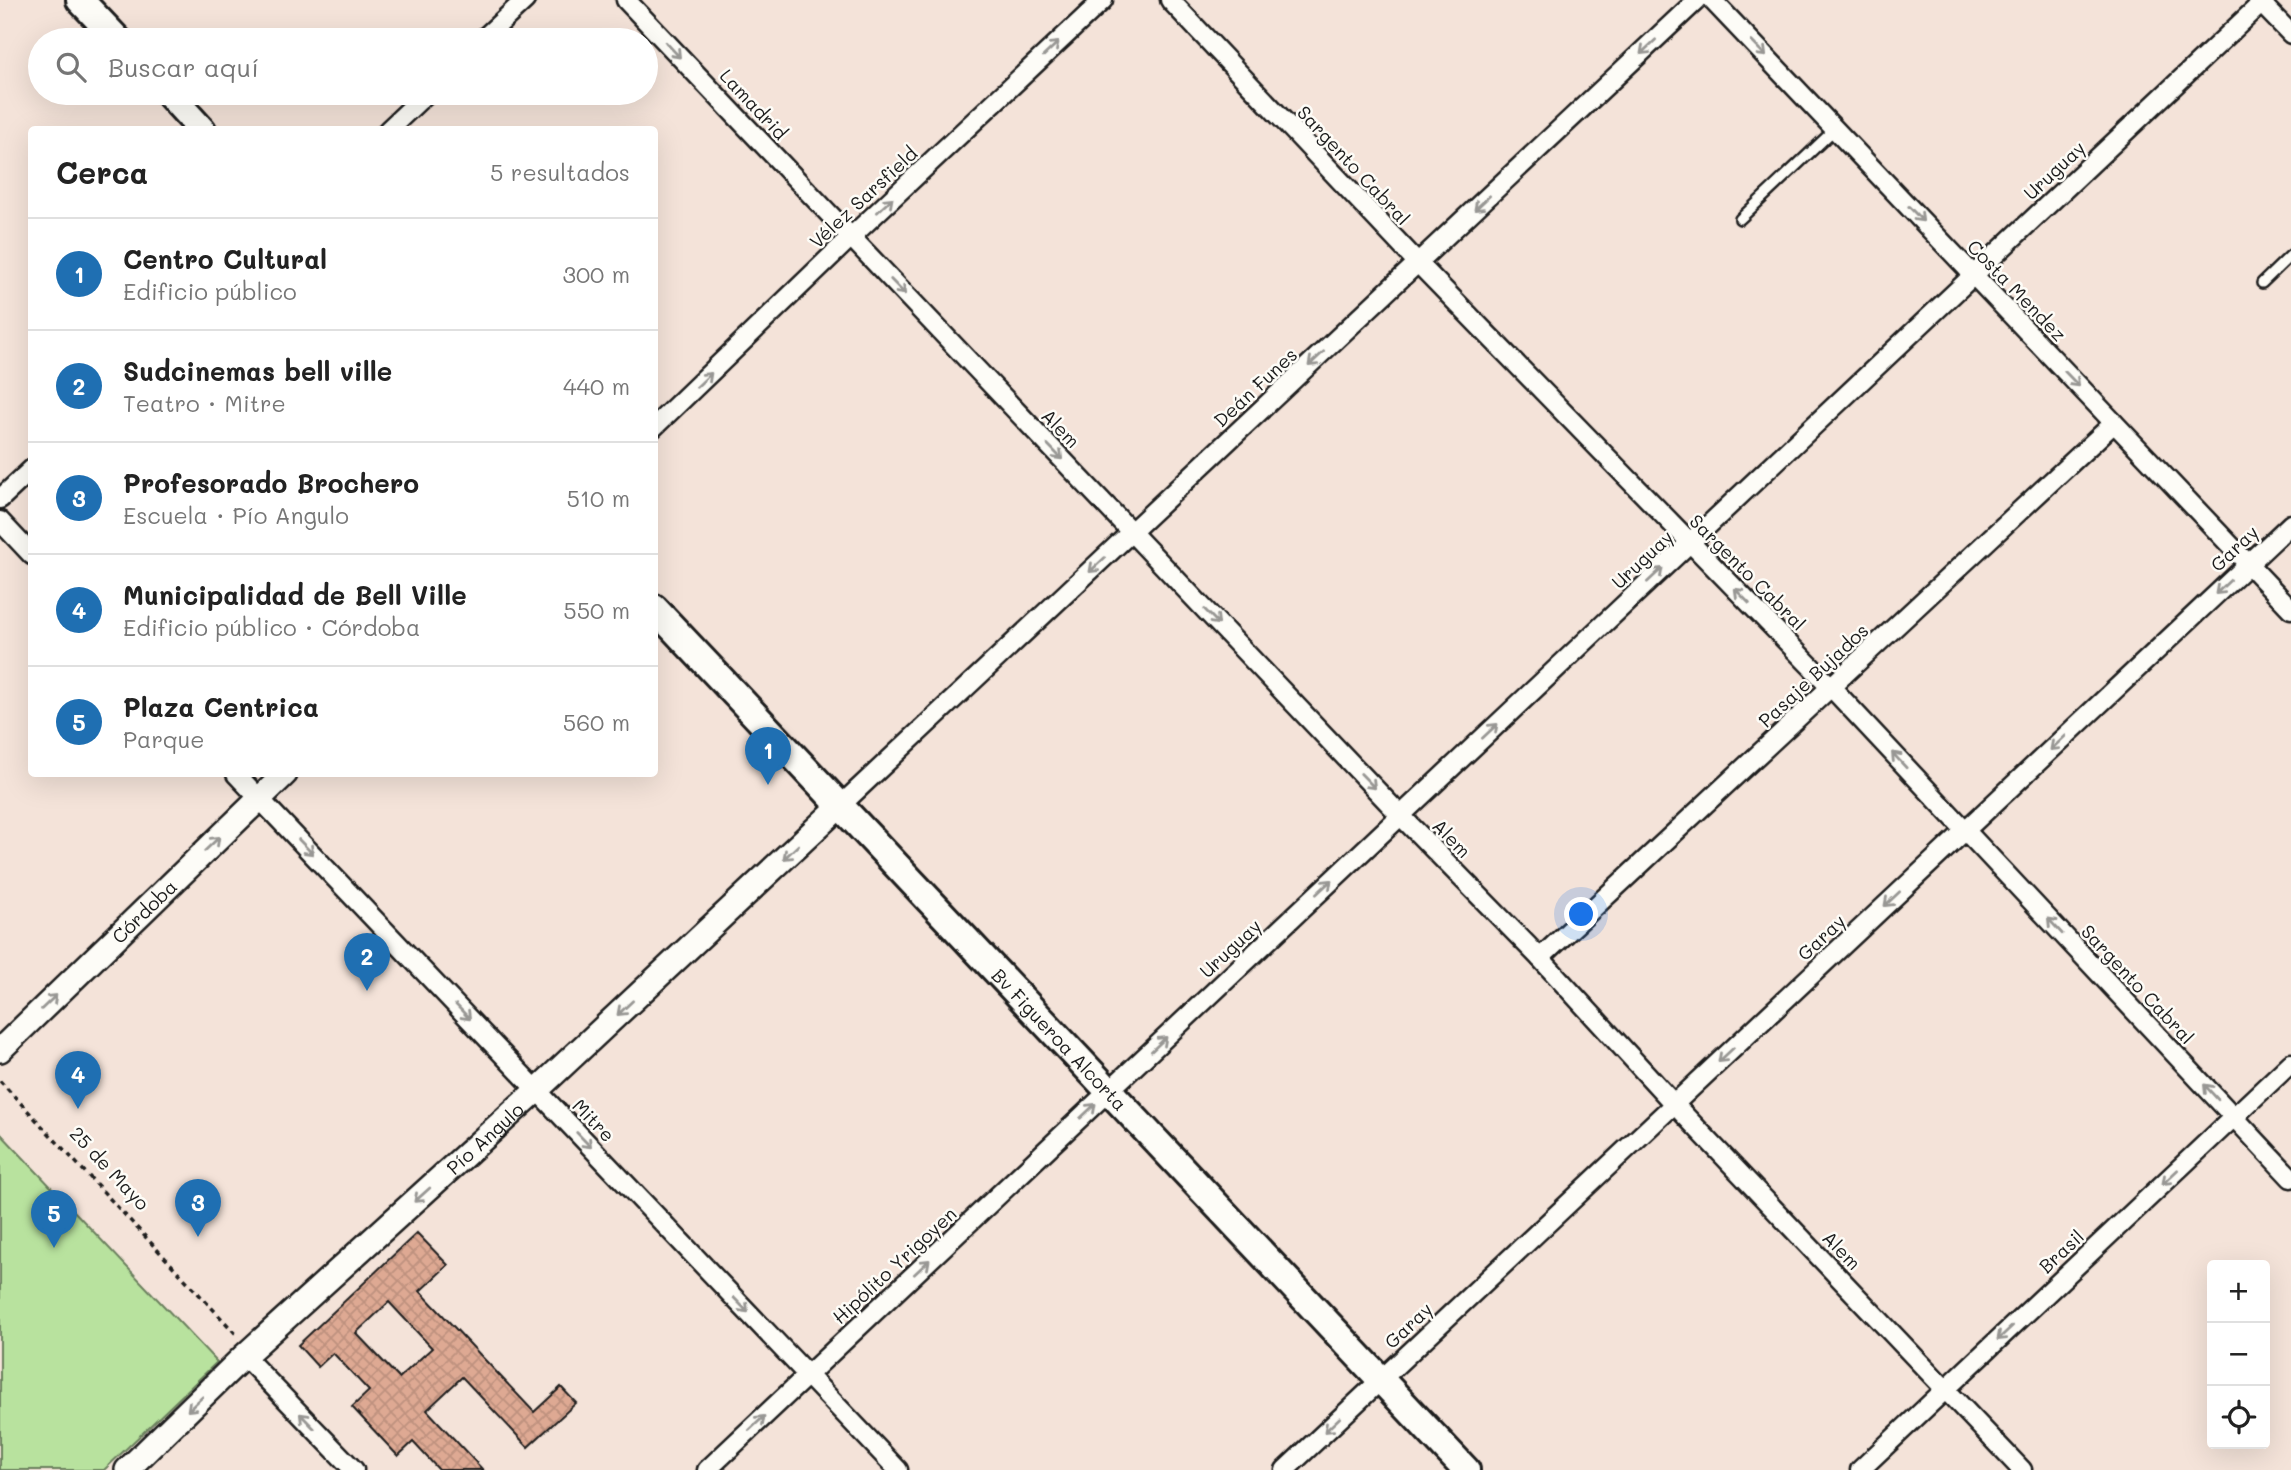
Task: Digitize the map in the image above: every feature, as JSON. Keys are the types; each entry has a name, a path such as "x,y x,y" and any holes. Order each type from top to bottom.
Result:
{"main road":[{"path":"80,0 107,28"},
{"path":"179,105 198,126"},
{"name":"Bv Figueroa Alcorta","path":"658,612 1466,1470"}],"street":[{"path":"495,28 525,0"},
{"name":"Lamadrid","path":"626,0 653,28"},
{"name":"Vélez Sarsfield","path":"658,424 851,237 1103,0"},
{"name":"Sargento Cabral","path":"1170,0 1418,263 1831,687 2291,1178"},
{"name":"Deán Funes","path":"841,805 1697,0"},
{"name":"Costa Mendez","path":"1712,0 2291,609"},
{"path":"2262,1 2291,34"},
{"name":"Uruguay","path":"1109,1090 2262,1"},
{"name":"Lamadrid","path":"658,34 851,237"},
{"path":"392,126 414,105"},
{"name":"Alem","path":"851,237 1401,816 1540,958 1674,1104 2022,1470"},
{"name":"Pasaje Bujados","path":"1540,958 2114,422"},
{"path":"0,499 28,473"},
{"path":"0,521 28,551"},
{"name":"Garay","path":"1285,1470 2291,524"},
{"name":"Mitre","path":"239,777 898,1470"},
{"name":"Córdoba","path":"0,1050 282,777"},
{"name":"Pío Angulo","path":"127,1470 244,1356 537,1090 841,805"},
{"name":"Brasil","path":"1860,1470 2291,1063"},
{"name":"Hipólito Yrigoyen","path":"707,1470 1109,1090"},
{"path":"244,1356 354,1470"}],"lane":[{"path":"1740,219 1835,129"},
{"path":"2262,283 2291,255"}],"path":[{"name":"25 de Mayo","path":"0,1081 243,1342 244,1356"}],"green space":[{"path":"0,1133 217,1362 104,1470 0,1470"}],"building":[{"path":"417,1233 448,1265 420,1291 534,1412 561,1387 576,1403 528,1447 462,1377 427,1410 483,1470 439,1470 413,1442 398,1456 352,1407 369,1391 333,1353 318,1367 298,1345","holes":["389,1302 432,1348 399,1378 356,1333"]}],"place":[{"name":"Centro Cultural","path":"768,785"},
{"name":"Sudcinemas bell ville","path":"367,991"},
{"name":"Municipalidad de Bell Ville","path":"78,1109"},
{"name":"Profesorado Brochero","path":"198,1237"},
{"name":"Plaza Centrica","path":"54,1248"}]}
